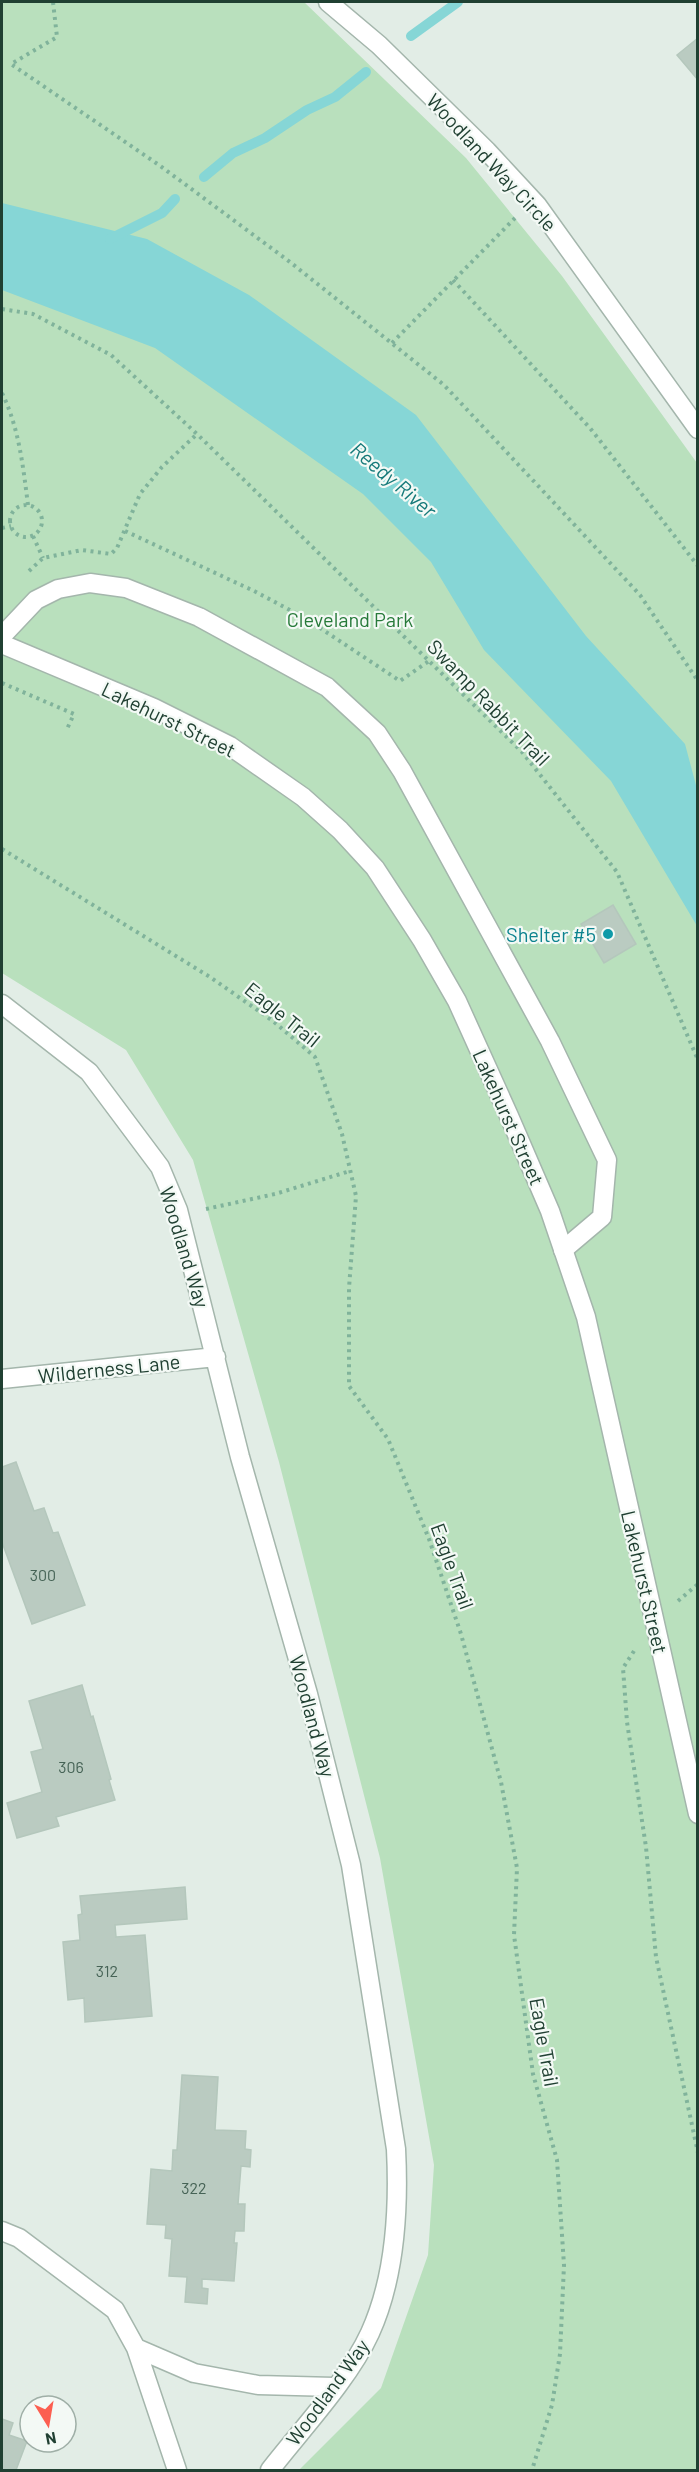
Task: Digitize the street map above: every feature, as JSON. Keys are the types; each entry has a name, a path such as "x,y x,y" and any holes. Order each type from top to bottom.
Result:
{"street":[{"name":"Woodland Way Circle","path":"328,2 387,53 487,151 532,200 698,429"},
{"path":"2,636 36,600 58,589 90,583 126,588 199,617 327,687 376,733 402,771 550,1041 607,1160 602,1217 563,1250"},
{"name":"Lakehurst Street","path":"2,644 144,704 230,746 303,797 340,830 375,868 422,940 457,1001 546,1201 586,1317 698,1814"},
{"name":"Woodland Way","path":"2,1004 89,1072 160,1167 180,1215 240,1457 308,1694 351,1865 396,2148 398,2185 396,2223 383,2297 370,2333 353,2362 270,2470"},
{"name":"Wilderness Lane","path":"2,1379 216,1357"},
{"path":"2,2231 19,2238 115,2310 136,2348 177,2470"},
{"path":"136,2348 194,2373 258,2385 334,2387"}],"path":[{"path":"53,2 57,37 11,64 159,165 290,262 444,385 640,596 698,681"},
{"path":"392,343 532,200"},
{"path":"453,280 590,428 698,566"},
{"name":"Swamp Rabbit Trail","path":"2,309 33,314 111,355 197,434 522,752 617,873 698,1060"},
{"path":"2,393 12,413 18,437 28,505"},
{"path":"25,576 43,558 82,550 111,554 117,548 140,494 162,467 197,434"},
{"path":"28,505 39,510 43,521 42,528 33,536 21,536 16,534 11,526 13,512 17,507 28,505"},
{"path":"2,528 11,526"},
{"path":"125,531 254,591 305,618 400,681 429,661"},
{"path":"33,536 43,558"},
{"path":"2,683 74,714 67,729"},
{"name":"Eagle Trail","path":"2,849 210,977 273,1021 315,1057 342,1134 356,1196 349,1288 349,1386 388,1439 436,1560 461,1634 501,1782 517,1868 514,1935 533,2074 557,2160 564,2265 560,2354 552,2405 532,2470"},
{"path":"180,1215 275,1194 350,1171"},
{"path":"654,1621 623,1668 627,1722 646,1847 656,1957 698,2153"}],"green space":[{"name":"Cleveland Park","path":"2,2 304,2 466,158 562,276 697,463 697,2470 299,2470 381,2388 428,2255 434,2165 380,1858 279,1462 193,1160 126,1050 2,973"}],"water":[{"name":"Reedy River","path":"2,203 147,239 249,295 416,415 586,636 685,744 697,789 697,926 611,781 484,650 431,562 363,494 155,348 2,290"}],"building":[{"path":"698,38 698,80 677,55"},
{"name":"Shelter #5","path":"613,905 636,944 604,963 581,924"},
{"path":"16,1462 34,1511 44,1508 53,1533 58,1532 85,1605 32,1624 2,1542 2,1467"},
{"path":"82,1685 91,1717 93,1716 115,1800 56,1817 59,1826 17,1838 7,1803 42,1792 31,1752 43,1749 29,1701"},
{"path":"185,1887 187,1919 115,1925 116,1937 145,1935 152,2016 85,2022 84,1998 68,2000 63,1942 80,1940 78,1915 82,1914 80,1896"},
{"path":"182,2075 218,2077 215,2130 246,2131 245,2149 251,2150 250,2167 241,2166 238,2204 245,2204 244,2231 235,2231 234,2243 237,2243 234,2281 202,2279 202,2288 208,2289 207,2304 185,2302 187,2277 169,2276 172,2239 165,2238 166,2225 147,2224 151,2169 172,2171 173,2150 177,2150"},
{"path":"2,2419 13,2423 9,2435 18,2438 18,2454 22,2454 16,2470 2,2470"}],"waterway":[{"path":"411,36 458,2"},
{"path":"204,177 233,153 265,138 307,110 335,97 366,72"},
{"path":"110,239 162,213 175,199"}],"place":[{"name":"Shelter #5","path":"608,934"}]}
